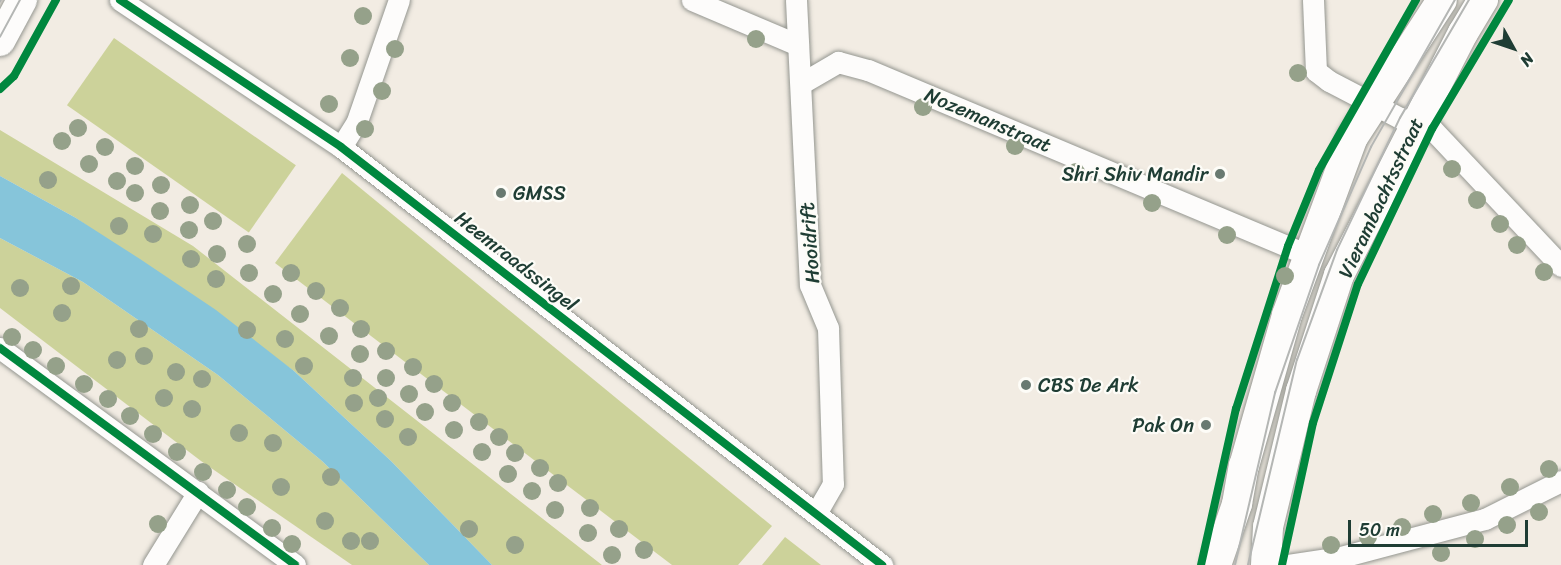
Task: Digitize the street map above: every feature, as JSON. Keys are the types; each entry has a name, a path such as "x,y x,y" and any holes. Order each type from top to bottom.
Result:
{"street":[{"path":"0,41 22,0"},
{"name":"Heemraadssingel","path":"120,0 341,147 882,565"},
{"path":"341,147 357,121 399,0"},
{"path":"692,0 798,45"},
{"name":"Hooidrift","path":"796,0 802,83 810,285 828,328 833,484 816,514"},
{"path":"1313,0 1316,70 1373,104 1431,129 1561,266"},
{"name":"Vierambachtsstraat","path":"1216,565 1237,504 1268,373 1308,255 1353,137 1442,0"},
{"name":"Vierambachtsstraat","path":"1266,565 1268,527 1301,391 1339,275 1418,125 1462,33 1483,0"},
{"name":"Nozemanstraat","path":"802,83 838,62 868,70 1308,255"},
{"path":"0,348 295,565"},
{"path":"1288,565 1341,556 1485,519 1561,481"},
{"path":"153,565 198,492"}],"green space":[{"path":"114,38 296,165 249,233 67,105"},
{"path":"0,130 193,246 602,565 492,565 391,461 294,371 76,218 0,176"},
{"path":"342,173 772,526 738,565 672,565 275,263"},
{"path":"0,238 83,282 218,375 322,461 429,565 352,565 201,461 0,308"},
{"path":"785,537 821,565 762,565"}],"water":[{"path":"0,176 76,218 140,259 216,310 294,371 391,461 492,565 429,565 322,461 218,375 83,282 0,238"}],"tram line":[{"path":"0,37 20,0"},
{"path":"1235,565 1275,393 1319,265 1371,147 1455,0"},
{"path":"1248,565 1297,360 1337,250 1400,118 1469,0"}],"cycle path":[{"path":"0,89 14,76 56,0"},
{"path":"120,0 341,147 882,565"},
{"path":"1201,565 1236,409 1288,246 1319,170 1416,0"},
{"path":"1282,565 1313,423 1358,284 1432,129 1509,0"},
{"path":"0,348 295,565"}],"place":[{"name":"Shri Shiv Mandir","path":"1220,174"},
{"name":"GMSS","path":"501,193"},
{"name":"CBS De Ark","path":"1026,385"},
{"name":"Pak On","path":"1206,425"}]}
